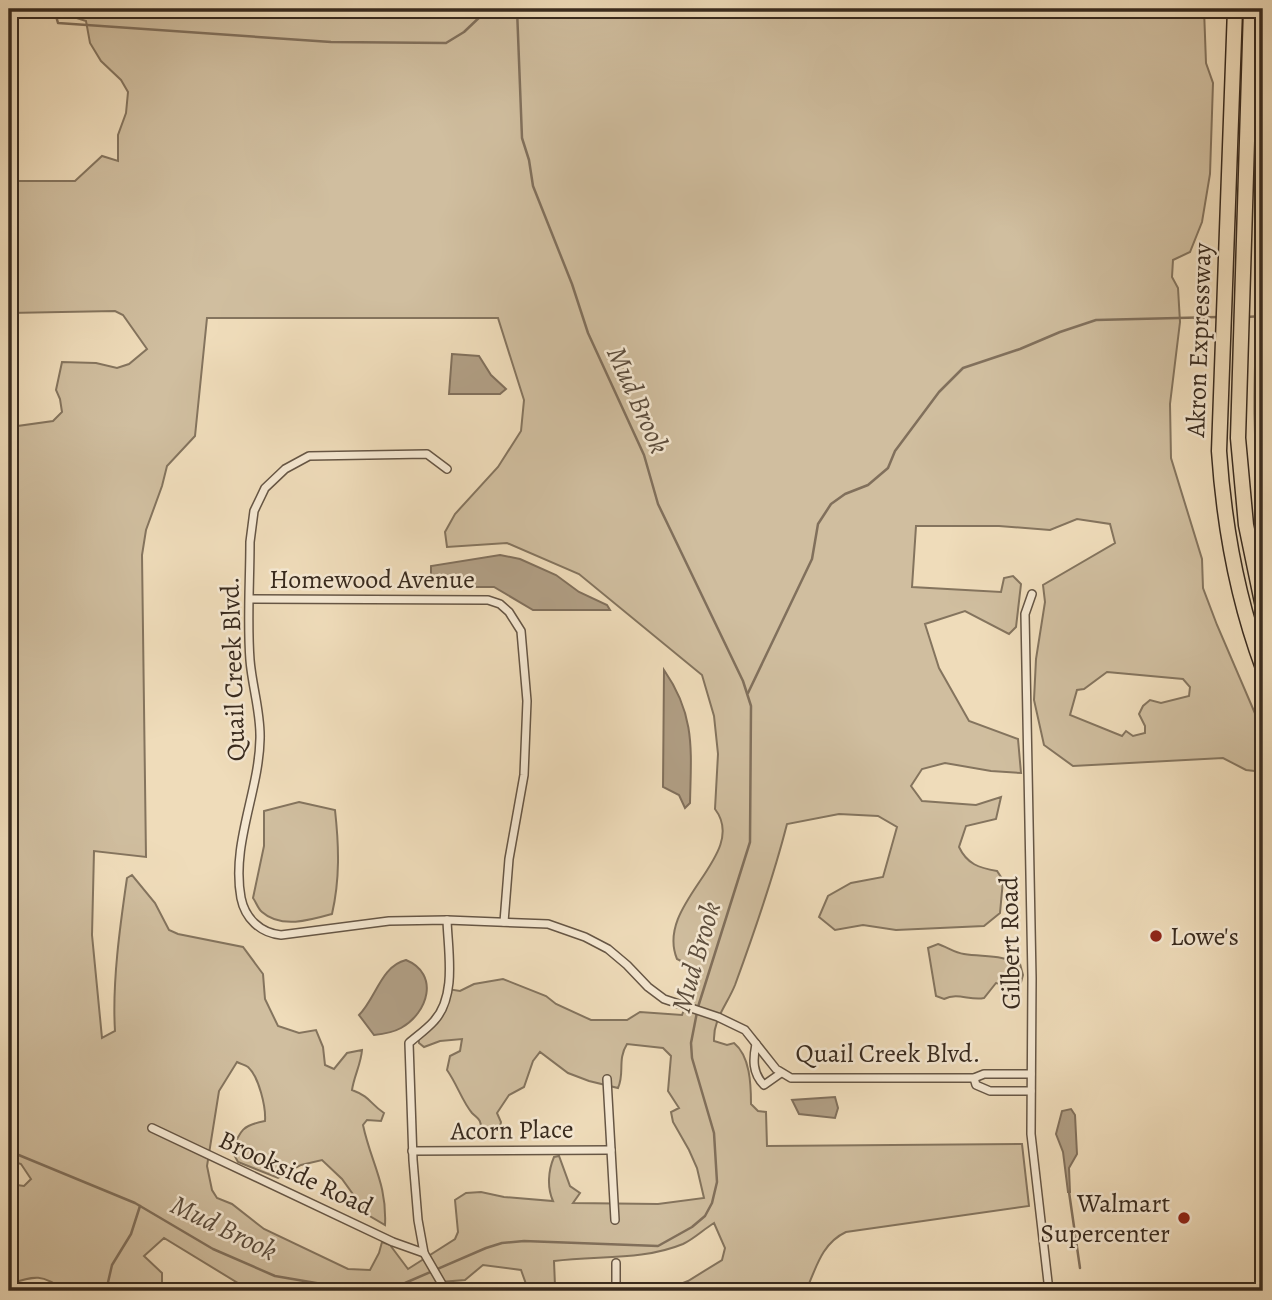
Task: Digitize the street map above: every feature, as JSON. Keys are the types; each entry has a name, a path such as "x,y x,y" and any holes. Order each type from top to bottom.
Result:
{"highway":[{"name":"Akron Expressway","path":"1235,9 1219,450 1222,503 1232,558 1246,617 1263,668"},
{"name":"Akron Expressway","path":"1251,9 1238,438 1241,485 1256,583 1263,607"}],"street":[{"name":"Quail Creek Blvd.","path":"447,470 426,454 309,456 285,469 265,488 254,511 250,542 250,659 260,736 258,771 242,838 240,886 242,900 250,918 263,930 281,935 389,921 447,920 548,925 585,937 608,949 664,999 725,1020 744,1030 781,1073 791,1078 974,1078 984,1074 1031,1073"},
{"name":"Gilbert Road","path":"1032,594 1025,614 1032,978 1031,1134 1049,1291"},
{"name":"Homewood Avenue","path":"250,599 488,600 500,604 517,621 523,647 527,701 526,733 524,775 509,859 504,922"},
{"path":"446,1291 425,1256 412,1151 409,1043 435,1020 444,1004 448,989 447,920"},
{"path":"756,1044 754,1067 760,1082 764,1085 781,1073"},
{"path":"974,1078 976,1086 985,1090 1031,1091"},
{"path":"607,1079 615,1220"},
{"name":"Brookside Road","path":"152,1128 425,1256"},
{"name":"Acorn Place","path":"412,1151 611,1150"},
{"path":"616,1263 616,1291"}],"shaded area":[{"path":"63,9 1204,9 1206,63 1213,83 1210,174 1202,222 1190,252 1173,260 1172,277 1178,288 1180,322 1170,404 1171,458 1202,559 1203,588 1263,732 1263,772 1246,770 1223,758 1073,766 1044,745 1034,700 1036,659 1045,602 1043,585 1115,543 1110,524 1077,519 1050,530 999,526 916,526 912,587 1001,592 1004,578 1013,576 1021,584 1016,627 1009,634 965,611 925,624 939,668 969,721 1018,739 1021,773 945,763 922,769 911,786 922,801 976,805 1001,797 996,819 966,826 959,847 970,861 979,867 997,871 1003,880 1000,913 984,926 896,930 863,925 835,930 819,917 828,896 851,883 883,877 897,827 878,816 839,814 787,824 756,926 714,1033 714,1041 727,1045 734,1043 743,1055 750,1079 751,1104 758,1111 766,1112 767,1146 1022,1144 1029,1206 846,1232 825,1249 806,1291 663,1291 688,1281 722,1260 725,1248 714,1223 687,1242 652,1253 554,1261 555,1286 561,1291 518,1291 526,1284 521,1270 483,1265 465,1280 441,1282 445,1291 251,1291 164,1238 144,1256 162,1273 162,1291 64,1291 50,1281 38,1278 9,1284 9,1184 24,1186 31,1179 21,1164 9,1160 9,408 10,427 53,421 62,412 56,390 62,362 96,363 117,368 129,364 147,349 123,315 115,311 9,313 9,181 75,181 102,156 118,161 118,135 126,113 128,92 121,80 101,61 90,43 86,21 67,15","holes":["207,318 498,318 524,400 521,431 498,467 455,514 445,532 447,547 507,543 579,574 702,675 714,716 718,754 715,809 722,826 721,844 678,918 673,938 677,959 685,963 694,983 682,1015 640,1012 627,1020 591,1020 556,1004 546,996 503,979 474,984 460,991 448,989 435,1020 418,1036 419,1043 424,1047 440,1041 462,1039 460,1051 450,1056 447,1070 468,1108 480,1121 481,1128 494,1131 500,1127 501,1122 497,1113 509,1095 524,1087 533,1061 540,1052 568,1073 618,1088 622,1056 627,1044 663,1048 671,1056 668,1091 679,1108 671,1112 673,1122 697,1168 704,1198 658,1204 573,1203 580,1193 570,1186 559,1156 554,1157 549,1174 553,1201 504,1197 481,1192 466,1193 455,1200 458,1232 455,1239 408,1269 390,1245 382,1242 370,1270 348,1269 264,1229 232,1204 217,1198 212,1190 207,1166 219,1091 237,1062 248,1067 261,1092 265,1121 252,1124 240,1133 232,1151 238,1162 278,1178 301,1165 322,1160 342,1179 368,1215 385,1225 384,1197 363,1125 367,1120 381,1121 384,1113 363,1095 352,1090 362,1050 347,1053 334,1069 325,1065 323,1047 316,1030 299,1033 278,1026 265,999 263,974 243,947 169,930 155,903 132,875 127,878 119,935 115,1031 102,1038 92,935 94,851 146,857 142,555 146,530 167,466 195,436","1107,672 1183,679 1190,687 1189,696 1161,703 1150,700 1139,714 1145,726 1145,733 1133,736 1126,731 1122,736 1070,715 1077,690 1084,689"]},
{"path":"1258,274 1263,275 1263,528 1255,434"},
{"path":"452,354 479,356 491,375 506,389 500,394 449,394"},
{"path":"500,555 520,559 556,575 579,592 607,605 610,610 533,610 494,587 431,587 431,566"},
{"path":"664,670 682,703 687,719 691,767 690,803 685,808 679,795 663,787"},
{"path":"299,802 335,810 338,875 332,914 287,922 262,912 253,898 264,846 264,811"},
{"path":"938,944 961,953 1000,958 1020,964 1023,975 1020,986 996,983 984,998 979,999 954,996 944,999 936,996 928,948"},
{"path":"406,960 417,966 423,974 426,994 423,1004 418,1013 401,1028 374,1035 359,1015 385,976 398,963"},
{"path":"835,1097 838,1108 835,1118 799,1114 792,1100"},
{"path":"1071,1109 1075,1115 1077,1154 1069,1168 1068,1192 1063,1152 1056,1134 1062,1111"}],"waterway":[{"path":"54,9 58,23 331,42 446,43 464,32 484,13 517,9"},
{"name":"Mud Brook","path":"9,1151 135,1203 213,1249 275,1276 357,1290 405,1283 502,1243 524,1241 658,1246 692,1227 705,1216 712,1203 717,1182 714,1133 692,1058 691,1043 698,1007 750,842 751,706 743,681 658,504 644,455 588,333 572,284 533,186 522,138 517,9"},
{"path":"1246,317 1263,316"},
{"path":"748,693 812,559 818,524 831,504 845,494 868,485 888,468 895,451 939,392 963,368 1096,320 1218,317"},
{"path":"1069,1192 1080,1268"},
{"path":"106,1291 112,1265 131,1234 140,1206"}],"place":[{"name":"Lowe's","path":"1156,936"},
{"name":"Walmart Supercenter","path":"1184,1218"}]}
